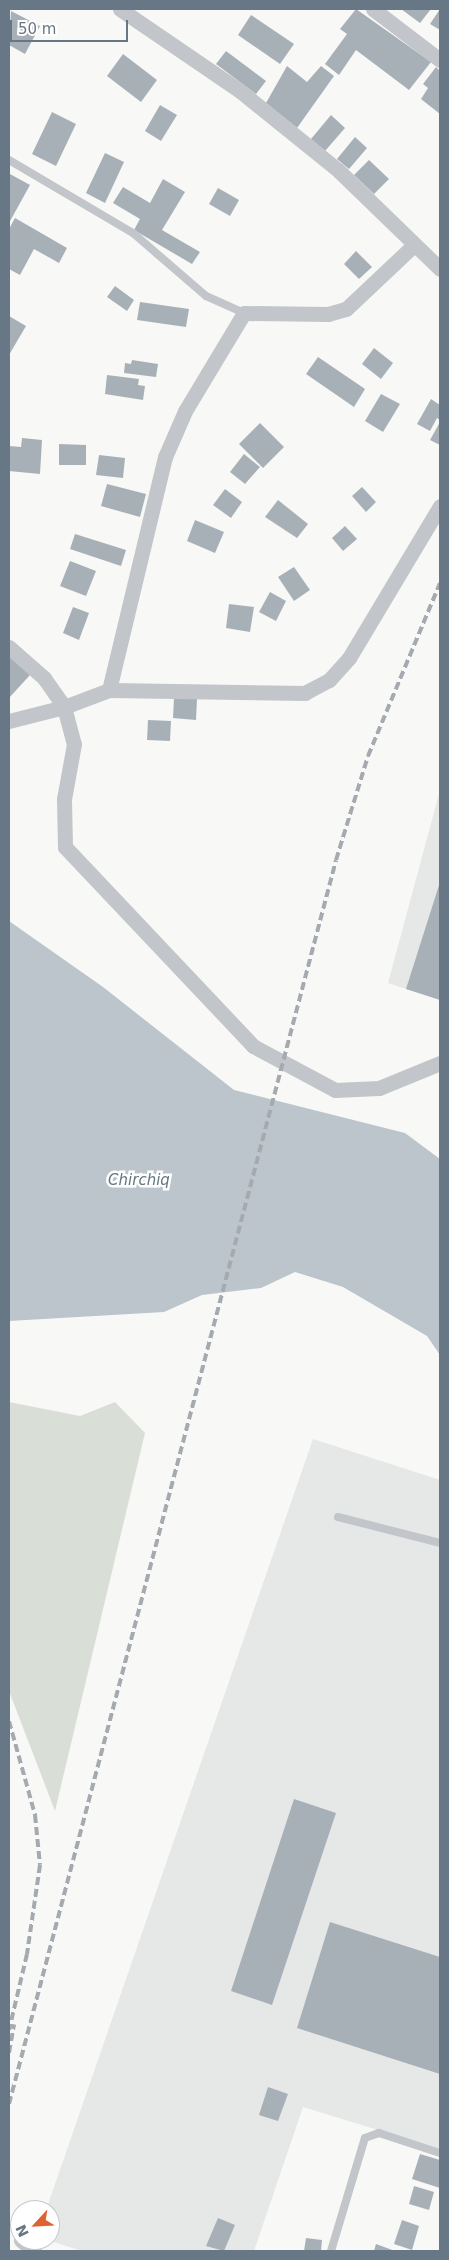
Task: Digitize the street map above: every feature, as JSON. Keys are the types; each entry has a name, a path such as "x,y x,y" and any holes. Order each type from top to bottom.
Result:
{"street":[{"path":"120,9 240,91 339,171 440,269"},
{"path":"373,9 440,60"},
{"path":"109,690 165,457 185,410 244,314 328,314 346,309 414,245"},
{"path":"9,721 64,707 109,690 271,696 313,689 329,680 349,658 440,506"},
{"path":"9,647 44,678 64,707 74,744 64,799 65,847 254,1046 335,1090 379,1088 440,1063"}],"lane":[{"path":"9,160 133,234 206,296 244,314"},
{"path":"338,1517 440,1543"},
{"path":"331,2251 365,2138 379,2133 440,2153"}],"shaded area":[{"path":"440,790 440,1000 388,983"},
{"path":"9,1402 80,1416 115,1402 145,1433 55,1811 9,1691"},
{"path":"313,1439 440,1480 440,2149 303,2107 254,2251 82,2251 60,2244 60,2200 49,2200"}],"water":[{"name":"Chirchiq","path":"9,921 103,987 234,1090 405,1133 440,1159 440,1355 427,1336 343,1287 295,1272 261,1288 202,1295 164,1312 9,1321"}],"building":[{"path":"356,9 431,62 409,90 356,50 339,75 325,64 347,34 340,29"},
{"path":"401,9 431,9 420,23"},
{"path":"440,9 440,30 430,24"},
{"path":"11,11 40,26 25,54 9,45"},
{"path":"251,15 294,44 280,64 238,35"},
{"path":"226,51 266,81 256,94 216,64"},
{"path":"123,54 157,80 141,102 107,76"},
{"path":"287,66 307,82 321,66 334,76 297,128 266,103"},
{"path":"436,67 440,71 440,114 421,99 428,88 423,84"},
{"path":"160,105 177,115 161,141 145,131"},
{"path":"52,112 76,124 56,166 32,154"},
{"path":"331,115 345,128 325,151 311,139"},
{"path":"355,137 367,148 349,169 337,159"},
{"path":"105,153 124,162 105,203 86,193"},
{"path":"369,160 389,179 374,194 354,175"},
{"path":"10,174 30,185 9,223 9,176"},
{"path":"163,179 185,192 162,230 200,252 192,264 134,230 140,219 113,203 123,187 150,203"},
{"path":"218,188 239,200 230,216 209,204"},
{"path":"15,218 67,248 59,263 34,249 20,275 9,269 9,229"},
{"path":"356,251 372,267 359,279 344,264"},
{"path":"115,286 134,300 127,311 107,297"},
{"path":"140,302 189,309 186,327 137,320"},
{"path":"9,316 26,326 9,355"},
{"path":"374,348 393,363 381,379 362,364"},
{"path":"318,357 365,389 354,407 306,374"},
{"path":"132,360 158,364 156,377 124,373 125,363 131,364"},
{"path":"107,375 139,379 138,385 145,386 143,400 105,394"},
{"path":"381,394 400,404 383,432 365,421"},
{"path":"431,399 440,405 440,420 437,418 430,431 417,424"},
{"path":"440,422 440,445 430,440"},
{"path":"260,423 284,447 263,468 239,444"},
{"path":"22,438 42,440 40,474 9,471 9,446 21,447"},
{"path":"59,444 86,445 86,465 59,465"},
{"path":"244,454 260,467 245,484 230,472"},
{"path":"99,455 125,458 123,478 96,475"},
{"path":"107,484 146,494 140,517 101,506"},
{"path":"362,487 376,502 366,512 352,496"},
{"path":"225,489 242,502 231,518 213,505"},
{"path":"278,500 308,524 297,538 265,517"},
{"path":"195,520 224,532 215,553 187,541"},
{"path":"345,526 357,539 343,551 332,538"},
{"path":"75,534 126,550 121,566 70,549"},
{"path":"70,561 96,571 86,596 60,586"},
{"path":"294,567 310,590 294,601 278,577"},
{"path":"270,592 286,601 276,621 259,612"},
{"path":"229,604 254,607 250,632 226,628"},
{"path":"73,607 89,613 79,640 63,633"},
{"path":"9,655 30,675 9,698"},
{"path":"174,698 197,699 196,720 173,718"},
{"path":"148,720 171,721 170,741 147,740"},
{"path":"440,882 440,1000 406,989"},
{"path":"294,1799 336,1813 272,2005 231,1991"},
{"path":"330,1922 440,1957 440,2074 297,2028"},
{"path":"268,2087 288,2094 278,2121 259,2115"},
{"path":"420,2154 440,2160 440,2188 412,2179"},
{"path":"414,2186 434,2192 429,2210 409,2204"},
{"path":"218,2218 235,2225 224,2251 206,2246"},
{"path":"402,2220 419,2226 412,2250 394,2244"},
{"path":"306,2238 322,2240 321,2251 304,2251"},
{"path":"376,2244 395,2251 374,2251"}],"railway":[{"path":"9,2104 336,860 368,756 440,583"},
{"path":"9,1721 35,1815 40,1865 27,1954 9,2030"},
{"path":"9,2053 14,2024"}]}
